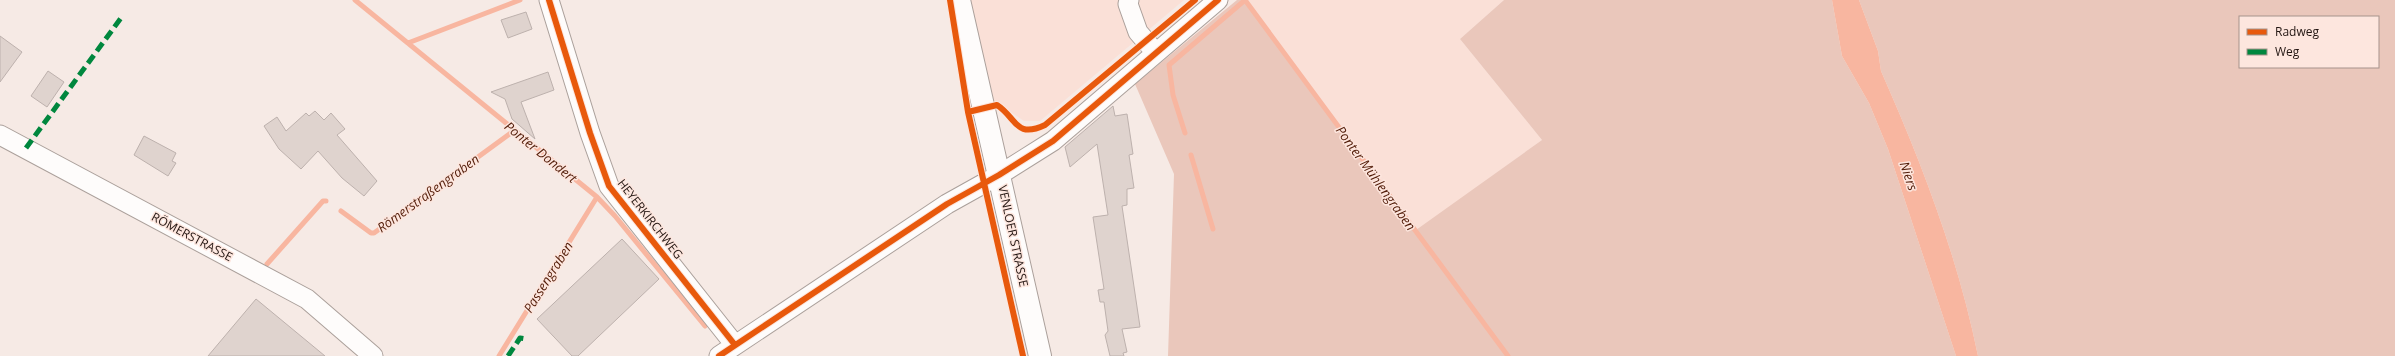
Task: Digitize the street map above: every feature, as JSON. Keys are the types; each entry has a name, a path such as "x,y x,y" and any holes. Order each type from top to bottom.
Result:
{"main road":[{"name":"VENLOER STRASSE","path":"960,0 1040,356"}],"street":[{"name":"HEYERKIRCHWEG","path":"549,0 590,133 609,186 735,345"},
{"path":"1129,0 1128,4 1138,32 1156,53"},
{"path":"719,356 947,204 999,175 1053,141 1218,0"},
{"name":"RÖMERSTRASSE","path":"0,135 307,299 373,356"}],"shaded area":[{"path":"970,0 1184,0 1040,121 1024,121 993,100"},
{"path":"1237,0 1245,0 1416,230 1542,140 1460,39 1504,0 1832,0 1842,56 1869,103 1888,149 1956,356 1168,356 1174,174 1135,84"},
{"path":"1245,0 1504,0 1460,39 1542,140 1416,231"},
{"path":"1859,0 2395,0 2395,356 1978,356 1960,283 1937,211 1911,141 1881,71 1878,51"}],"water":[{"name":"Niers","path":"1832,0 1859,0 1878,51 1881,71 1911,141 1937,211 1960,283 1978,356 1956,356 1888,149 1869,103 1842,56"}],"building":[{"path":"526,12 532,29 508,38 501,20"},
{"path":"0,36 22,52 0,82"},
{"path":"48,71 64,82 47,107 31,96"},
{"path":"548,72 554,90 521,102 535,139 512,119 505,99 491,92"},
{"path":"1113,106 1115,116 1127,114 1133,154 1129,155 1134,188 1127,189 1127,205 1122,206 1140,327 1122,329 1127,352 1123,353 1124,356 1110,356 1105,335 1108,331 1104,302 1100,302 1098,290 1104,289 1093,217 1108,215 1097,144 1070,167 1065,147"},
{"path":"315,111 324,120 331,113 345,129 337,135 377,181 364,196 342,178 318,151 301,169 279,149 264,126 277,117 286,131 306,113 309,116"},
{"path":"144,136 176,153 172,161 176,163 168,176 134,155"},
{"path":"622,239 659,279 578,356 572,356 537,319"},
{"path":"256,299 325,356 208,356"}],"waterway":[{"name":"Ponter Dondert","path":"355,0 597,197 615,216 705,326"},
{"path":"408,43 520,0"},
{"name":"Ponter Mühlengraben","path":"1185,133 1173,95 1169,65 1245,0 1508,356"},
{"name":"Römerstraßengraben","path":"341,211 371,233 374,233 515,130"},
{"path":"1191,155 1213,229"},
{"name":"Passengraben","path":"499,356 597,197"},
{"name":"Römerstraßengraben","path":"267,264 323,201 326,201"}],"marked path":[{"path":"26,148 121,18"},
{"path":"508,356 520,338 526,339"}],"cycle path":[{"path":"549,0 590,133 609,186 735,345"},
{"path":"950,0 968,112 1023,356"},
{"path":"968,112 997,105 1022,128 1028,130 1045,125 1195,0"},
{"path":"719,356 947,204 999,175 1053,141 1218,0"}]}
